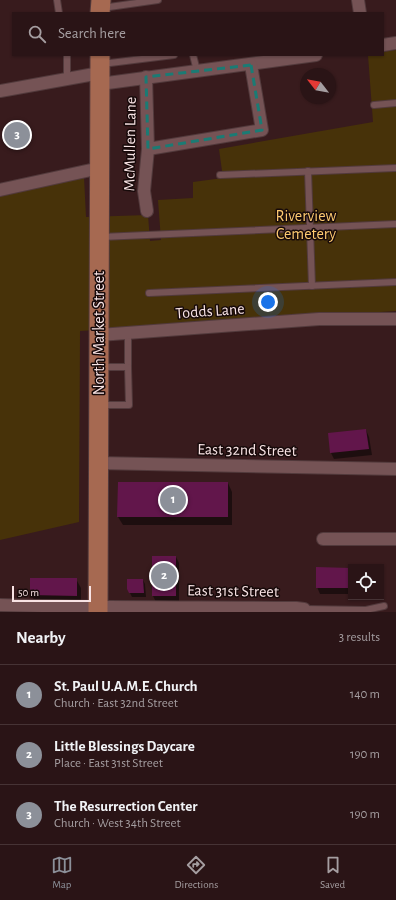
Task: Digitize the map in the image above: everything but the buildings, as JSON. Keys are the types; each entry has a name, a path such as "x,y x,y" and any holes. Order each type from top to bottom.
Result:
{"main road":[{"name":"North Market Street","path":"98,610 100,69"}],"street":[{"path":"358,0 360,12"},
{"path":"384,45 396,43"},
{"path":"0,91 66,80 100,69 146,77 251,65 310,56"},
{"path":"148,149 262,130 251,65"},
{"name":"McMullen Lane","path":"146,77 148,149 144,191 147,211"},
{"path":"0,190 100,168"},
{"name":"Todds Lane","path":"99,335 319,319 396,318"},
{"name":"East 32nd Street","path":"98,463 396,469"},
{"path":"323,539 396,539"},
{"name":"East 31st Street","path":"0,605 98,610 302,610"}],"lane":[{"path":"57,0 59,12"},
{"path":"100,7 158,0"},
{"path":"66,80 67,56"},
{"path":"100,69 122,61 165,56"},
{"path":"193,56 197,71"},
{"path":"374,105 396,103"},
{"path":"220,175 396,168"},
{"path":"308,171 312,286"},
{"path":"99,237 396,224"},
{"path":"148,293 396,282"},
{"path":"98,405 128,405 128,333"},
{"path":"99,366 128,367"},
{"path":"302,610 366,610 384,606"}],"highlighted area":[{"path":"251,65 262,130 148,149 146,77"}],"green space":[{"name":"Riverview Cemetery","path":"396,50 396,311 80,331 79,522 0,540 0,195 84,177 86,217 148,215 150,241 161,240 158,200 193,198 193,182 223,178 219,149 373,122 368,56 384,56 384,52"}],"place":[{"name":"The Resurrection Center","path":"17,135"},
{"name":"St. Paul U.A.M.E. Church","path":"173,500"},
{"name":"Little Blessings Daycare","path":"164,576"}]}
